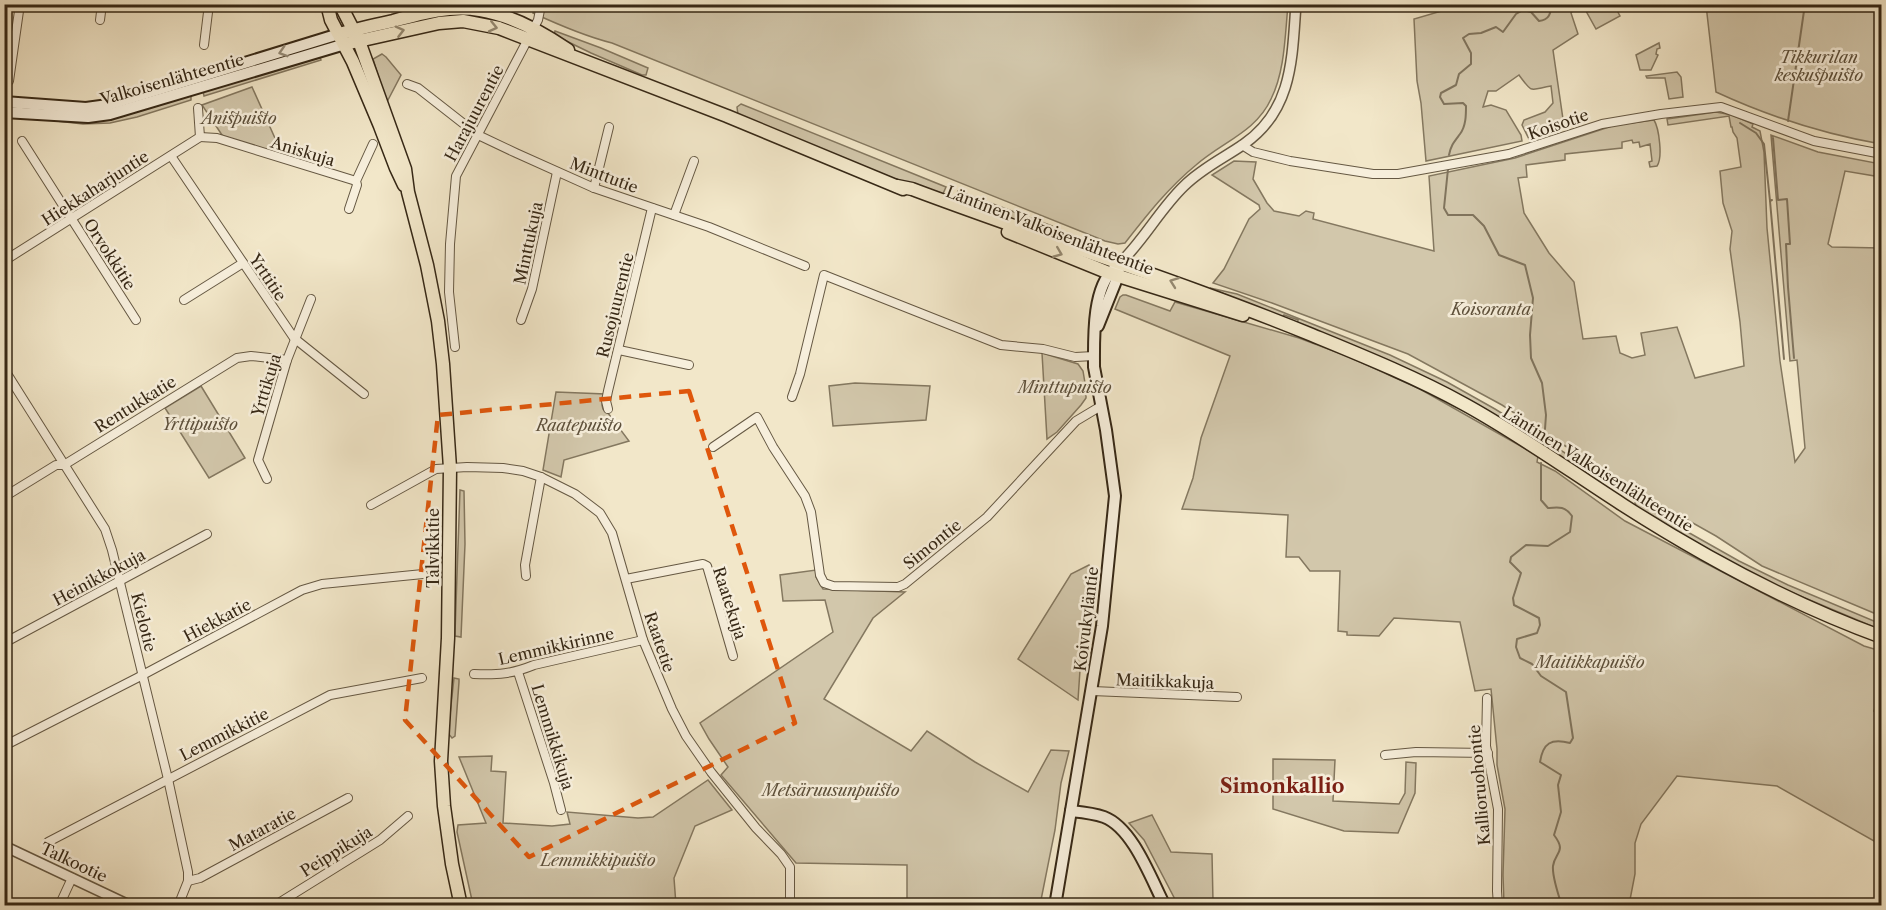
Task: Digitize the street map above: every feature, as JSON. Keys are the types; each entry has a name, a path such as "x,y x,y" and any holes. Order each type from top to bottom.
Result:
{"main road":[{"name":"Talvikkitie","path":"327,4 331,20 342,39 381,126 396,168 408,192"},
{"name":"Talvikkitie","path":"340,4 356,35 405,169 408,192 427,265 438,321 450,468 448,638 441,761 444,806 452,864 461,906"},
{"name":"Läntinen Valkoisenlähteentie","path":"342,39 456,21 549,36 582,59 727,116 1113,275 1297,329"},
{"name":"Valkoisenlähteentie","path":"4,102 86,108 108,105 342,39"},
{"name":"Valkoisenlähteentie","path":"4,112 88,117 110,114 342,39"},
{"name":"Läntinen Valkoisenlähteentie","path":"897,186 912,189 1229,302 1366,357 1419,381 1465,405 1536,448 1625,507 1722,565 1811,608 1881,637"},
{"path":"1113,275 1120,263"},
{"name":"Koivukyläntie","path":"1055,906 1102,626 1115,496 1094,356 1096,310 1102,289 1113,275"},
{"path":"1071,811 1104,817 1122,830 1134,846 1166,906"}],"street":[{"path":"9,81 20,4"},
{"path":"100,20 102,4"},
{"path":"204,45 209,4"},
{"path":"1120,263 1133,250 1184,185 1264,127 1282,100 1291,67 1296,4"},
{"name":"Harajuurentie","path":"454,347 449,292 450,244 456,176 540,16 540,5"},
{"name":"Minttutie","path":"407,84 418,88 478,135 557,172 594,188 674,214 805,266"},
{"name":"Koisotie","path":"1242,145 1253,152 1290,161 1373,174 1398,174 1515,153 1602,124 1721,107 1814,141 1881,154"},
{"path":"198,108 200,137"},
{"path":"594,188 609,127"},
{"name":"Hiekkaharjuntie","path":"4,261 200,137"},
{"name":"Aniskuja","path":"200,137 218,138 356,181"},
{"name":"Orvokkitie","path":"21,141 136,320"},
{"path":"349,209 357,185 356,181 373,144"},
{"name":"Yrttitie","path":"171,156 294,338 364,394"},
{"path":"674,214 694,161"},
{"name":"Minttukuja","path":"521,320 532,289 557,172"},
{"name":"Rusojuurentie","path":"608,409 606,401 608,391 652,208"},
{"path":"184,300 243,263"},
{"path":"792,397 800,374 824,275 1001,345 1043,349 1075,357 1094,356"},
{"name":"Yrttikuja","path":"267,479 258,460 294,338 311,299"},
{"path":"619,350 689,364"},
{"name":"Rentukkatie","path":"4,497 56,465 64,465 237,358 251,356 287,360"},
{"name":"Kielotie","path":"4,369 105,529 120,580 168,778 188,881"},
{"name":"Simontie","path":"713,447 757,417 773,447 805,496 811,512 820,575 824,584 898,587 905,584 987,517 1076,421 1101,406"},
{"name":"Raatetie","path":"371,505 436,469 503,468 541,477 575,494 600,513 612,533 643,639 672,709 686,736 724,789 790,867 790,906"},
{"path":"526,576 525,565 541,477"},
{"name":"Heinikkokuja","path":"4,643 207,534"},
{"name":"Raatekuja","path":"626,579 703,564 707,566 733,656"},
{"name":"Hiekkatie","path":"4,746 312,586 423,574"},
{"name":"Lemmikkirinne","path":"474,674 500,675 518,672 534,665 643,639"},
{"name":"Lemmikkikuja","path":"518,672 561,810"},
{"name":"Lemmikkitie","path":"48,842 330,695 422,678"},
{"name":"Maitikkakuja","path":"1092,691 1236,697"},
{"name":"Kallioruohontie","path":"1487,698 1486,746 1498,809 1498,906"},
{"path":"1385,755 1416,752 1488,753"},
{"name":"Mataratie","path":"188,881 200,878 348,798"},
{"name":"Peippikuja","path":"274,906 380,840 408,816"},
{"name":"Talkootie","path":"4,846 131,906"},
{"path":"59,906 72,878"},
{"path":"178,906 188,881"}],"highlighted area":[{"path":"689,391 795,723 529,857 405,720 438,415"}],"green space":[{"path":"535,4 1288,5 1284,53 1279,77 1265,110 1248,128 1206,157 1176,183 1125,243 1118,244 1105,241 612,43 562,26 533,13"},
{"path":"1462,5 1577,5 1571,13 1578,34 1553,50 1564,126 1529,139 1522,125 1524,120 1545,112 1553,103 1551,86 1529,88 1519,75 1496,91 1488,91 1483,107 1491,105 1506,110 1521,135 1522,141 1426,161 1417,81 1414,19"},
{"path":"1598,5 1614,5 1620,16 1596,29 1586,11"},
{"name":"Tikkurilan keskuspuisto","path":"1706,5 1881,5 1881,144 1797,124 1716,92"},
{"path":"555,31 648,68 646,75 591,53 554,35"},
{"path":"1659,43 1660,48 1657,49 1656,54 1658,55 1651,70 1640,70 1636,55"},
{"path":"382,54 401,75 388,100 385,98 373,59"},
{"path":"320,57 321,60 204,96 203,91"},
{"path":"1677,72 1681,77 1683,97 1669,99 1665,78 1647,78 1646,76"},
{"name":"Anispuisto","path":"252,87 283,156 224,138 202,105"},
{"path":"191,95 191,100 110,123 83,124 57,121 57,119 114,118"},
{"path":"741,104 946,187 942,196 900,181 738,115 737,107"},
{"name":"Koisoranta","path":"1716,112 1732,115 1753,124 1752,127 1760,131 1764,152 1767,228 1780,361 1795,462 1805,448 1797,360 1790,361 1771,135 1818,152 1881,164 1881,177 1845,171 1828,244 1832,247 1881,248 1881,616 1762,566 1716,536 1627,486 1502,405 1408,354 1213,283 1224,269 1249,219 1260,209 1259,205 1212,175 1234,161 1256,162 1253,179 1274,211 1299,216 1306,211 1314,213 1313,219 1434,251 1429,176 1515,158 1615,125 1654,120 1660,143 1660,157 1657,166 1650,167 1649,162 1652,161 1650,144 1640,147 1639,142 1633,143 1632,140 1622,142 1622,148 1565,154 1565,160 1526,165 1527,177 1518,178 1524,213 1549,253 1574,282 1583,339 1616,336 1620,353 1632,358 1645,355 1641,333 1677,327 1695,378 1744,366 1730,249 1732,231 1723,203 1720,171 1741,167 1737,138 1731,127 1729,116 1668,125 1667,119"},
{"path":"958,191 1052,226 1048,234 954,200"},
{"path":"1210,288 1237,294 1390,355 1447,382 1495,409 1573,458 1569,464 1297,324 1298,320 1284,315 1282,318"},
{"name":"Maitikkapuisto","path":"1123,295 1170,311 1175,302 1299,338 1347,356 1420,389 1538,456 1537,462 1555,471 1625,521 1864,646 1881,651 1881,686 1874,711 1877,711 1881,692 1881,845 1777,786 1677,776 1641,824 1635,843 1635,874 1629,905 1504,905 1505,809 1497,765 1491,689 1475,691 1460,622 1394,618 1379,636 1347,635 1347,632 1338,631 1340,571 1310,571 1299,557 1286,557 1288,515 1182,509 1193,478 1201,438 1230,356 1115,309"},
{"name":"Minttupuisto","path":"1042,353 1078,364 1083,371 1086,389 1086,398 1081,405 1057,432 1047,439"},
{"path":"855,383 930,386 926,420 833,426 829,386"},
{"name":"Yrttipuisto","path":"201,386 245,458 209,478 165,408"},
{"name":"Raatepuisto","path":"556,392 605,394 603,409 629,441 564,460 561,477 543,470"},
{"path":"460,490 464,491 465,544 461,637 455,636"},
{"path":"1637,501 1739,561 1788,585 1881,624 1881,630 1765,581 1701,547 1637,508 1635,503"},
{"path":"1089,565 1097,574 1093,617 1080,670 1078,700 1018,659 1071,574"},
{"name":"Metsäruusunpuisto","path":"816,570 816,577 823,589 905,592 873,618 824,699 911,751 927,731 1028,792 1051,750 1069,751 1061,783 1055,830 1040,905 907,905 907,865 796,863 721,775 728,767 700,723 833,632 825,600 783,601 780,575"},
{"path":"454,678 459,679 459,682 455,736 452,738 448,733"},
{"name":"Lemmikkipuisto","path":"492,756 491,771 506,772 503,823 552,826 570,824 567,812 638,818 653,817 708,780 732,810 695,826 674,878 676,905 473,905 457,832 458,825 486,823 459,757"},
{"path":"1273,759 1335,760 1333,801 1399,804 1405,793 1406,762 1416,763 1415,793 1398,833 1344,831 1273,809"},
{"path":"1152,815 1171,852 1212,854 1213,901 1219,905 1178,905 1144,840 1129,823"}],"waterway":[{"path":"1449,155 1462,131 1466,106 1463,103 1444,104 1440,97 1441,93 1456,85 1459,74 1471,64 1471,53 1463,38 1469,34 1481,33 1496,27 1503,32 1516,14 1523,10 1531,12 1539,21 1545,19 1549,16 1550,4"},
{"path":"1788,121 1805,4"},
{"path":"1740,123 1756,133 1764,144 1770,201 1772,200"},
{"path":"1773,138 1778,200 1787,199 1790,244 1786,244 1794,358"},
{"path":"1448,169 1444,208 1448,215 1473,215 1484,226 1499,255 1525,265 1533,298 1531,358 1542,383 1546,415 1545,429"},
{"path":"1770,201 1784,359"},
{"path":"1541,463 1541,500 1548,508 1567,510 1572,516 1570,532 1548,546 1526,545 1511,557 1510,562 1521,573 1513,598 1514,605 1539,618 1540,625 1537,633 1517,639 1516,647 1520,658 1532,664 1541,676 1566,692 1573,738 1570,743 1558,741 1546,746 1540,762 1561,775 1558,785 1561,812 1554,835 1560,849 1554,861 1553,870 1562,906"}],"district":[{"name":"Simonkallio","path":"1282,786"}]}
